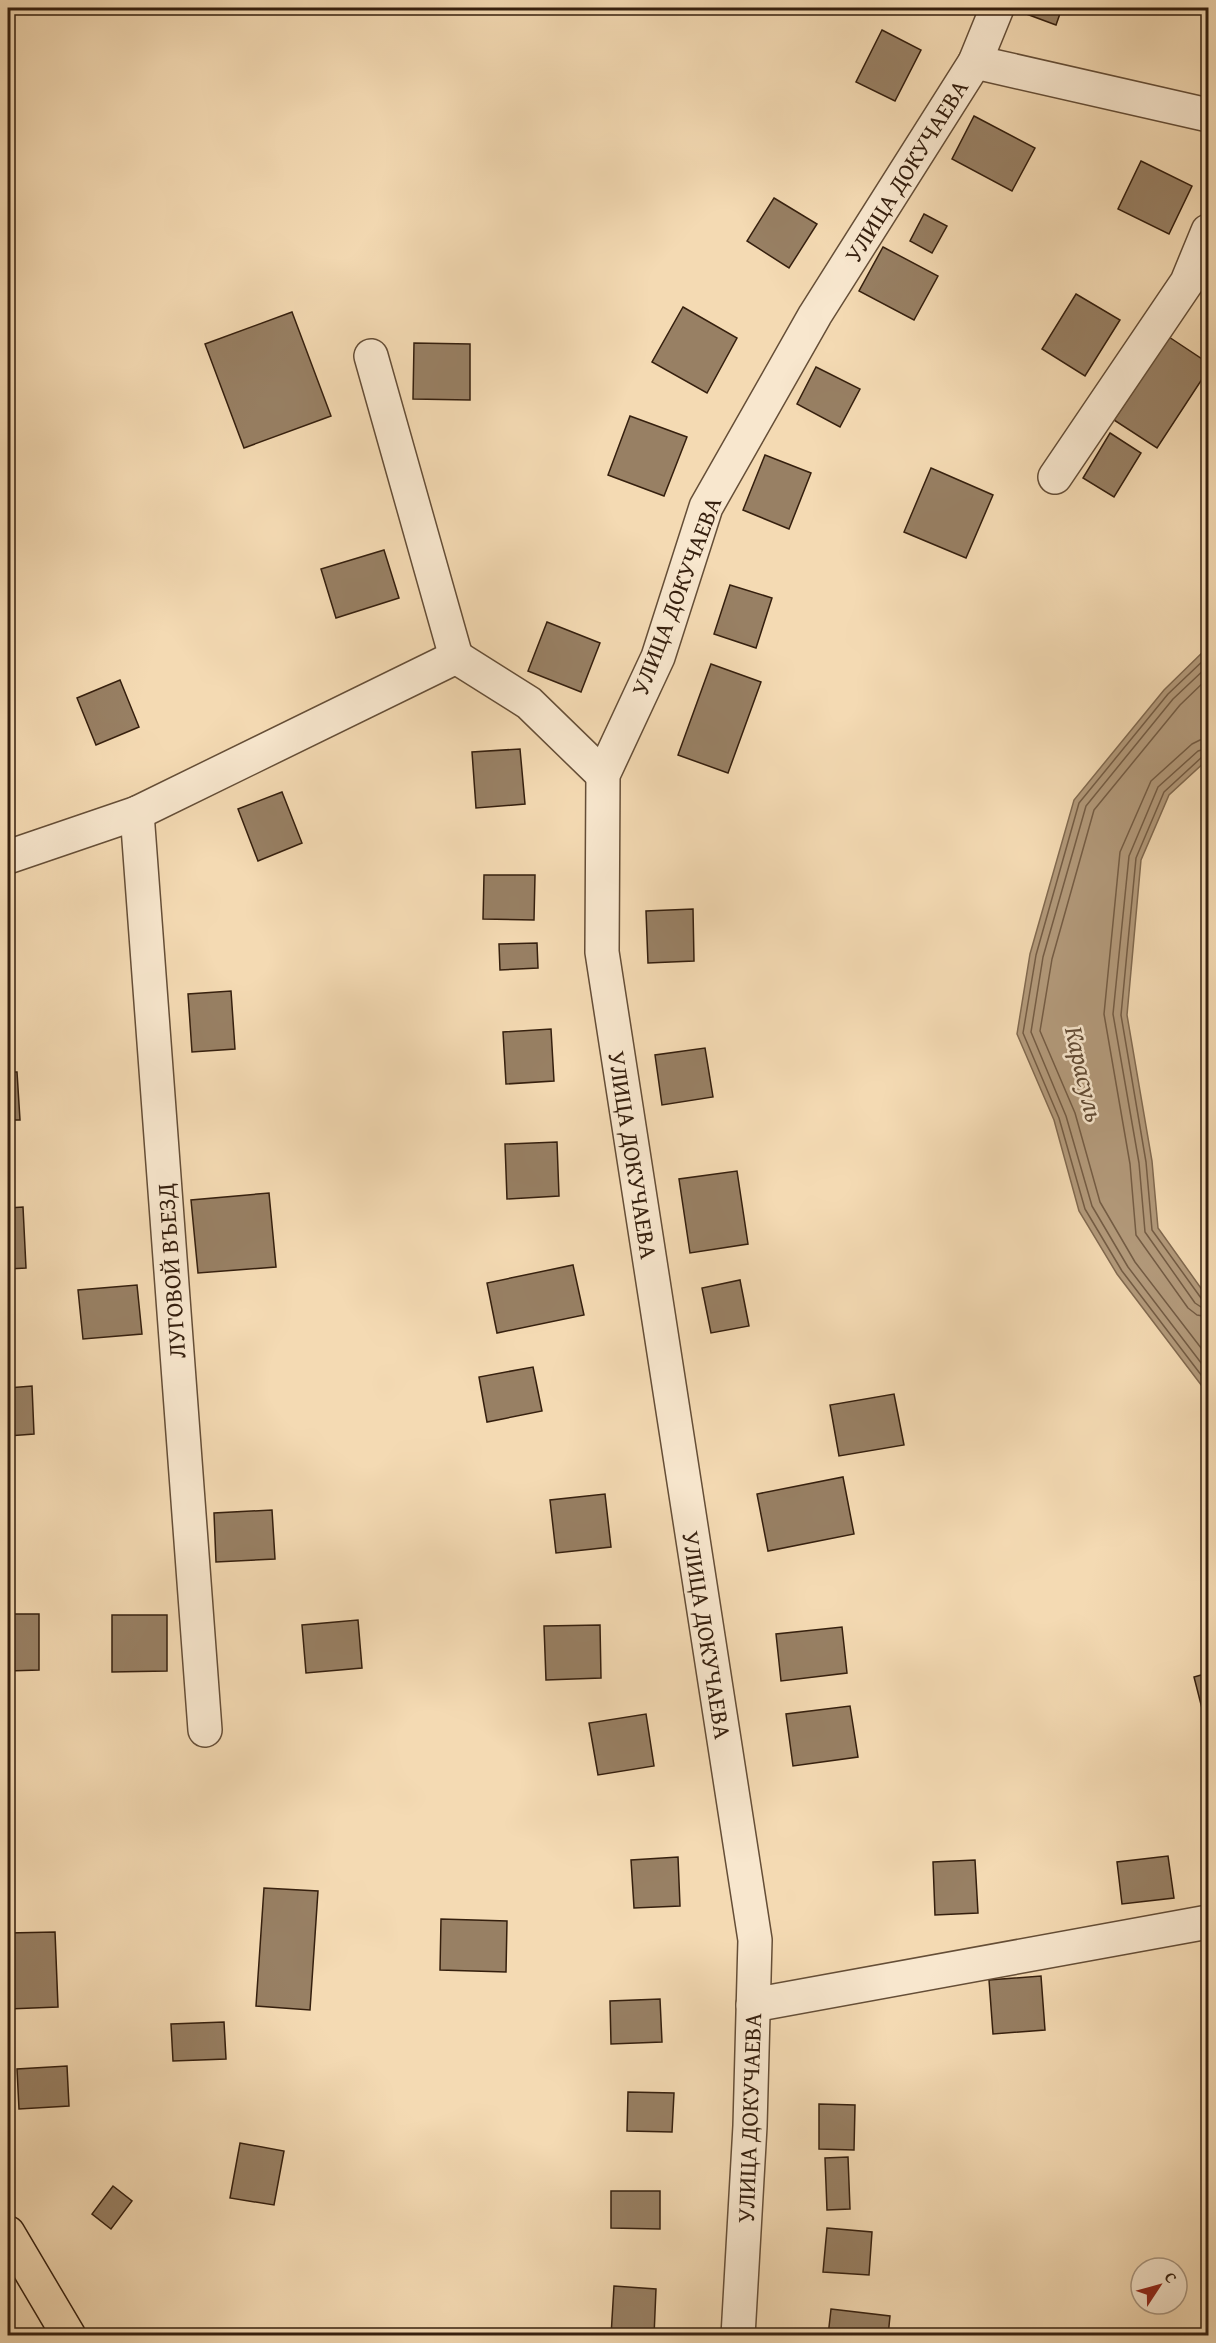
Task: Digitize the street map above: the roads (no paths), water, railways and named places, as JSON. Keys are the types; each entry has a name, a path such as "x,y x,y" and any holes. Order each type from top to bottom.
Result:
{"main road":[{"path":"8,2233 69,2336"}],"street":[{"name":"УЛИЦА ДОКУЧАЕВА","path":"738,2336 750,2126 755,1940 602,952 603,775 657,657 706,507 815,315 975,62 997,8"},
{"name":"УЛИЦА ДОКУЧАЕВА","path":"975,62 1209,115"},
{"path":"1055,477 1187,282 1209,231"},
{"path":"371,356 456,657 529,703 603,775"},
{"path":"8,857 137,813 456,657"},
{"name":"ЛУГОВОЙ ВЪЕЗД","path":"137,813 205,1730"},
{"path":"753,2005 1209,1922"}],"water":[{"name":"Карасуль","path":"1208,647 1208,759 1169,795 1141,860 1127,1015 1152,1161 1158,1228 1208,1298 1208,1394 1117,1274 1079,1211 1054,1120 1017,1034 1030,954 1074,800 1164,690"}]}
